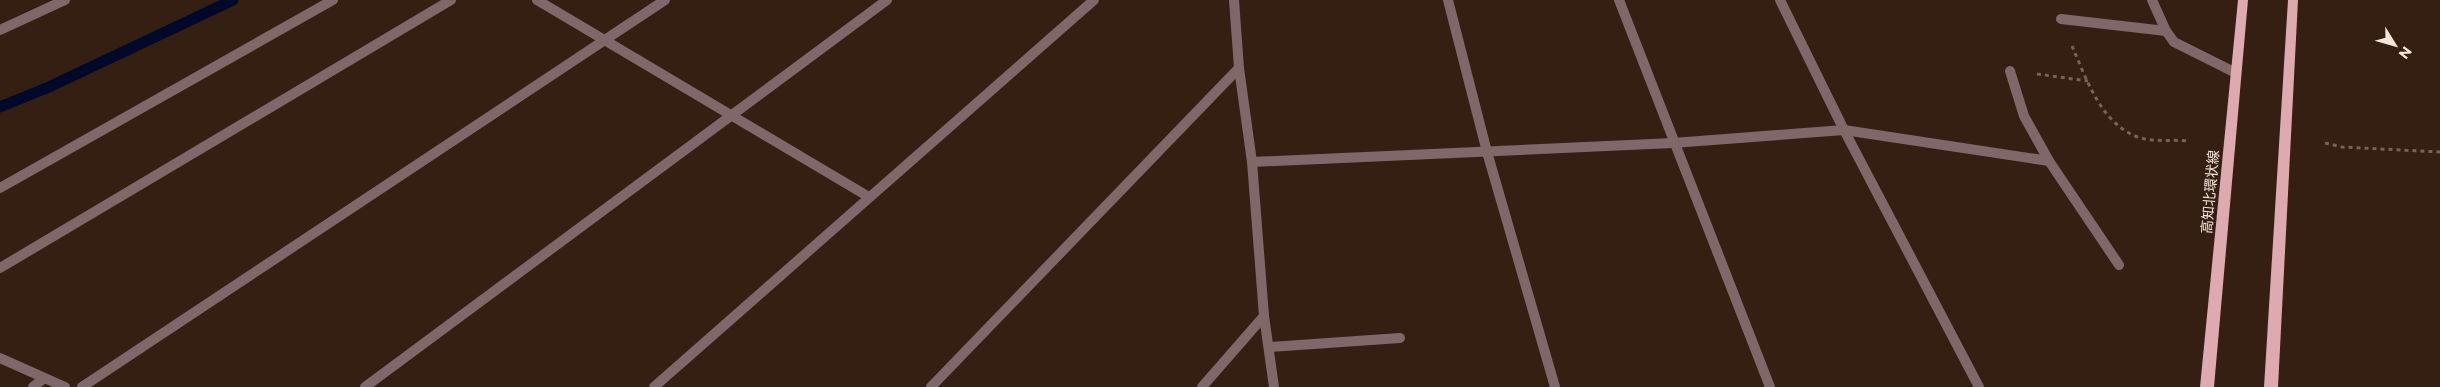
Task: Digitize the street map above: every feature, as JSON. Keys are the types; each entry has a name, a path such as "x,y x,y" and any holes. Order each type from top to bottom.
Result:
{"main road":[{"name":"高知北環状線","path":"2207,387 2243,0"},
{"path":"2271,387 2293,0"}],"street":[{"path":"0,30 65,0"},
{"path":"0,188 333,0"},
{"path":"0,268 451,0"},
{"path":"537,0 869,197"},
{"path":"82,387 665,0"},
{"path":"365,387 887,0"},
{"path":"654,387 1094,0"},
{"path":"1234,0 1239,68 1252,162 1264,316 1270,347 1274,387"},
{"path":"1448,0 1487,152 1555,387"},
{"path":"1619,0 1673,143 1770,387"},
{"path":"1780,0 1844,130 1978,387"},
{"path":"2152,0 2166,31 2174,42 2236,73"},
{"path":"2061,19 2166,31"},
{"path":"931,387 1239,68"},
{"path":"2010,71 2024,116 2049,161 2119,265"},
{"path":"1252,162 1673,143 1844,130 2049,161"},
{"path":"1202,387 1264,316"},
{"path":"1270,347 1400,338"},
{"path":"0,358 65,387"},
{"path":"32,387 43,378"}],"path":[{"path":"2061,19 2088,81 2102,107 2122,128 2137,137 2189,141"},
{"path":"2010,71 2088,81"},
{"path":"2324,143 2342,147 2440,152"}],"waterway":[{"path":"0,107 49,87 233,0"}]}
